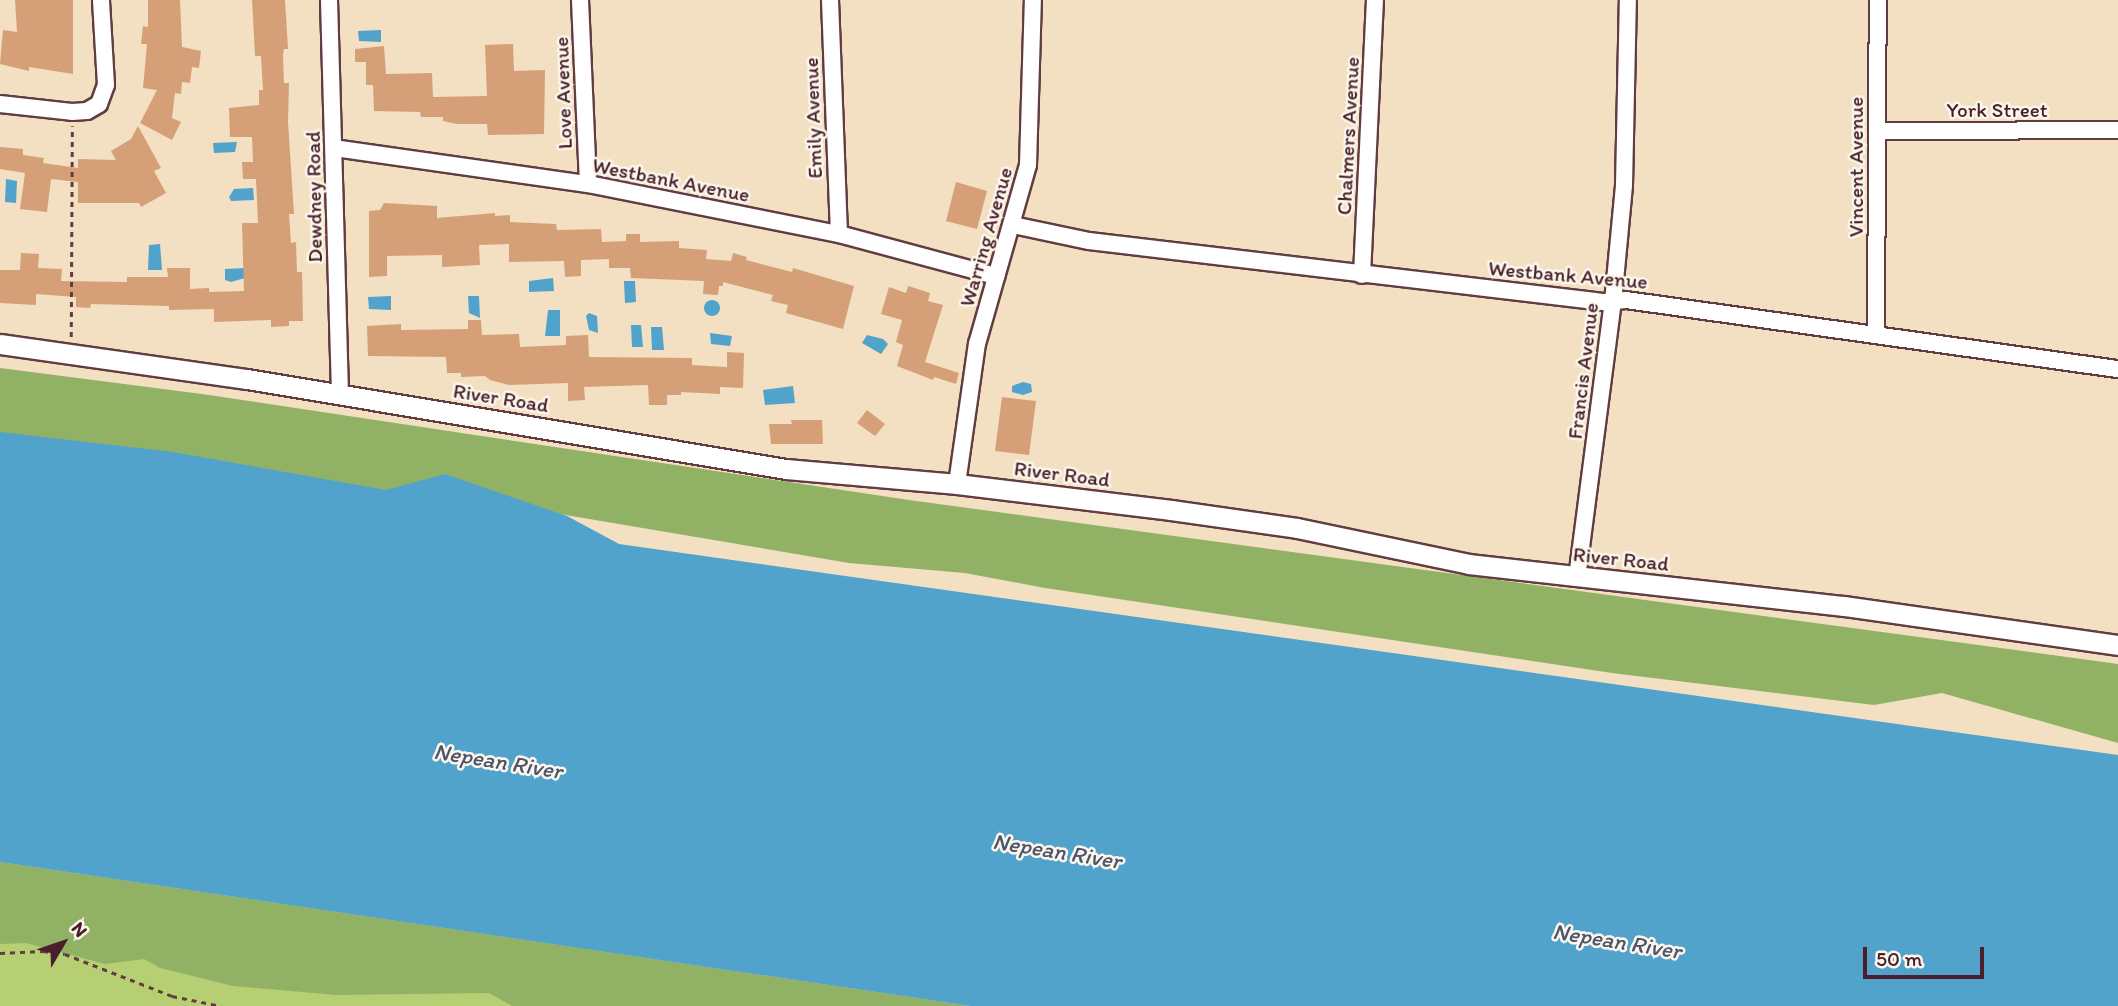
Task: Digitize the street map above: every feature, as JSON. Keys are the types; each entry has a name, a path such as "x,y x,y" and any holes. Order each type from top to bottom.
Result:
{"street":[{"path":"0,104 72,113 91,110 105,92 101,0"},
{"name":"Dewdney Road","path":"329,0 340,394"},
{"name":"Love Avenue","path":"580,0 588,184"},
{"name":"Emily Avenue","path":"830,0 839,234"},
{"name":"Warring Avenue","path":"957,484 975,354 1013,225 1029,158 1033,0"},
{"name":"Chalmers Avenue","path":"1363,275 1375,0"},
{"name":"Francis Avenue","path":"1577,578 1613,302 1624,186 1628,0"},
{"name":"Vincent Avenue","path":"1876,335 1878,0"},
{"name":"York Street","path":"1877,131 2118,130"},
{"name":"Westbank Avenue","path":"334,148 588,184 839,234 996,276"},
{"name":"Westbank Avenue","path":"1013,225 1089,241 1363,275 1613,302 1632,301 2118,369"},
{"name":"River Road","path":"0,344 340,394 786,469 957,484 1297,528 1469,564 1844,606 2118,645"}],"path":[{"path":"71,354 72,113"},
{"path":"0,953 43,951 65,954 172,996 221,1006"}],"green space":[{"path":"0,368 202,394 909,500 2118,664 2118,743 1942,693 1874,705 1612,673 1045,588 965,573 849,563 524,508 374,493 0,438"},
{"path":"0,862 494,935 970,1006 0,1006"},
{"path":"0,862 970,1006 512,1006 489,993 336,995 233,986 160,968 144,959 105,964 26,943 0,944"}],"water":[{"path":"381,30 381,42 359,41 358,31"},
{"path":"237,142 235,152 214,153 213,143"},
{"path":"6,179 17,181 16,203 5,202"},
{"path":"253,188 254,200 231,201 229,197 234,189"},
{"path":"160,244 162,270 148,270 149,245"},
{"path":"245,268 245,278 231,282 225,280 225,269"},
{"path":"553,278 554,291 529,292 529,281"},
{"path":"624,281 635,281 636,302 625,303"},
{"path":"391,296 391,310 369,309 368,297"},
{"path":"468,296 479,296 480,318 469,313"},
{"path":"709,300 715,300 720,308 718,314 709,316 704,311 704,305"},
{"path":"548,310 560,310 560,336 545,336"},
{"path":"589,313 597,316 598,333 589,330 586,316"},
{"path":"631,325 641,325 643,347 632,347"},
{"path":"651,327 662,327 664,350 652,350"},
{"path":"710,333 732,336 730,346 711,344"},
{"path":"867,335 883,339 888,344 881,354 862,343"},
{"path":"1023,382 1031,384 1032,392 1023,395 1012,392 1012,386"},
{"path":"793,386 795,403 765,405 763,390"},
{"name":"Nepean River","path":"0,432 173,452 386,490 445,474 567,516 619,544 2118,755 2118,1006 970,1006 0,862"}],"building":[{"path":"15,0 73,0 73,74 29,67 29,71 0,64 3,30 17,32"},
{"path":"148,0 180,0 182,47 201,51 199,68 192,67 190,83 182,82 181,94 175,93 172,118 181,122 172,140 140,123 157,90 143,88 147,44 141,44 143,26 148,27"},
{"path":"252,0 285,0 288,49 284,49 283,55 284,83 289,83 288,122 294,214 289,214 291,243 296,242 297,272 302,272 303,321 289,321 289,326 271,327 271,320 214,322 214,309 169,310 169,306 91,304 90,308 76,307 76,297 36,294 36,305 0,303 0,270 20,270 21,253 39,254 38,268 62,269 61,281 127,282 127,277 168,277 167,268 190,268 190,289 209,288 209,292 244,291 242,223 258,223 256,179 243,179 242,162 253,162 252,137 230,137 229,108 259,105 259,90 263,90 261,56 255,56"},
{"path":"513,44 514,71 545,70 544,134 488,135 487,124 457,124 443,121 443,117 421,117 420,112 374,111 373,85 366,85 366,62 355,62 355,49 384,46 386,74 432,73 433,97 487,96 485,45"},
{"path":"138,126 161,168 154,171 166,193 141,207 139,203 78,203 78,182 51,179 47,212 20,209 25,173 0,169 0,147 23,149 23,155 44,158 43,163 78,168 78,159 116,160 111,151 131,139"},
{"path":"956,182 987,191 977,229 946,221"},
{"path":"384,203 437,206 437,218 495,213 495,216 510,215 510,222 556,224 557,230 601,229 602,242 626,241 626,234 640,234 640,242 679,241 679,248 707,250 706,259 731,261 733,253 747,257 746,260 792,272 793,268 854,286 843,329 786,313 788,305 771,301 773,295 723,282 723,286 719,286 718,295 703,294 704,281 631,278 630,268 609,268 609,259 581,260 581,276 565,277 564,261 509,262 509,244 479,245 480,265 442,267 442,255 387,256 387,276 369,277 369,211 380,210"},
{"path":"908,286 930,293 928,301 943,305 925,362 959,373 956,384 934,377 933,380 897,366 903,345 896,342 902,320 881,314 889,287 906,293"},
{"path":"468,320 481,320 482,335 519,334 520,347 566,345 566,336 588,335 589,357 692,358 692,365 727,367 727,352 744,353 743,388 720,387 720,394 681,392 681,395 667,395 667,405 649,405 648,385 584,387 585,400 568,401 568,383 509,385 485,376 461,377 461,373 447,373 446,357 368,356 367,326 401,324 401,330 468,329"},
{"path":"1002,397 1036,401 1029,455 995,451"},
{"path":"867,410 885,424 875,436 857,423"},
{"path":"791,420 822,420 823,444 771,444 769,424 792,424"}]}
